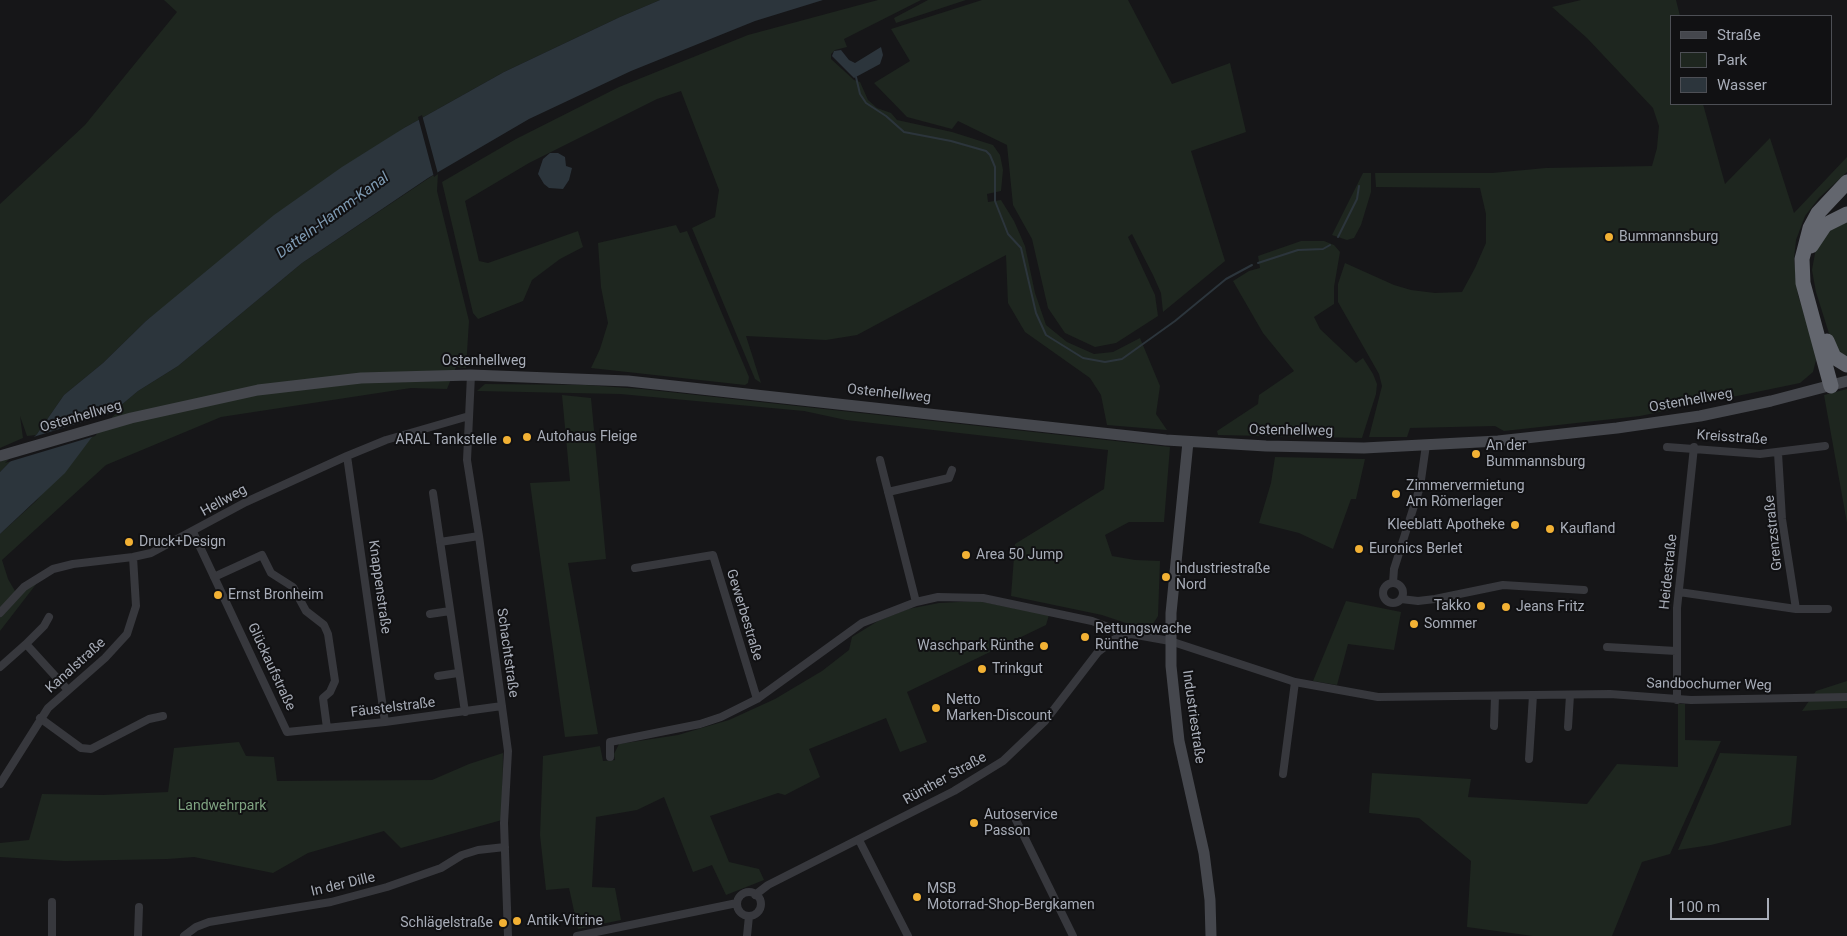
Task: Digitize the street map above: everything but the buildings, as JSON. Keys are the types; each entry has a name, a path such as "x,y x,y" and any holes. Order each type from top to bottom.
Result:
{"highway":[{"path":"1839,384 1803,283 1802,259 1810,228 1818,214 1827,201 1847,182"},
{"path":"1839,384 1834,357 1812,295 1808,279 1808,263 1811,245 1816,235 1824,226 1847,214"},
{"path":"1834,357 1847,365"}],"main road":[{"name":"Ostenhellweg","path":"0,456 110,424 258,390 361,378 472,376 628,380 1188,442 1315,448 1498,441 1607,429 1700,416 1839,384"},
{"name":"Industriestraße","path":"1188,442 1170,641 1177,724 1204,853 1212,936"}],"street":[{"name":"Schachtstraße","path":"472,376 467,460 508,751 505,847 508,936"},
{"name":"Hellweg","path":"0,613 24,587 53,569 73,564 151,553 246,502 347,456 386,440 469,416"},
{"path":"1393,583 1394,569 1420,487 1426,445"},
{"name":"Kreisstraße","path":"1667,447 1694,447 1742,453 1778,453 1825,446"},
{"name":"Heidestraße","path":"1678,700 1676,650 1679,592 1694,447"},
{"name":"Grenzstraße","path":"1778,453 1782,519 1796,609"},
{"name":"Knappenstraße","path":"347,456 385,722"},
{"path":"880,460 916,602"},
{"path":"888,492 949,478 952,470"},
{"path":"433,493 465,712"},
{"name":"Glückaufstraße","path":"193,532 288,732"},
{"path":"440,542 479,536"},
{"path":"214,577 262,555 271,573 293,587 306,611 324,625 328,634 335,681 330,692 323,698 327,728"},
{"name":"Gewerbestraße","path":"635,568 713,555 757,699"},
{"name":"Kanalstraße","path":"0,784 40,718 67,689 112,652 130,628 136,614 137,596 133,557"},
{"path":"1393,583 1384,588 1384,599 1395,603 1401,598 1418,601 1435,599 1504,585 1584,590"},
{"path":"1393,583 1400,587 1401,598"},
{"path":"1679,592 1796,609 1828,609"},
{"path":"610,757 610,742 700,724 721,717 757,699 862,623 916,602 938,597 960,596 992,600 1092,621 1113,629 1120,636 1142,634 1170,641"},
{"path":"430,614 450,612"},
{"path":"0,667 44,626 49,617"},
{"name":"Rünther Straße","path":"577,936 737,903 743,894 755,895 768,885 961,788 1003,761 1045,721 1098,652 1120,636"},
{"name":"Sandbochumer Weg","path":"1170,641 1295,682 1378,697 1610,694 1678,700 1847,696"},
{"path":"26,644 67,689"},
{"path":"1607,647 1676,650"},
{"path":"438,676 458,673"},
{"path":"1283,774 1295,682"},
{"path":"1568,727 1570,695"},
{"path":"1494,726 1495,696"},
{"path":"1530,759 1533,696"},
{"name":"Fäustelstraße","path":"288,732 385,722 502,706"},
{"path":"40,718 81,748 91,749 149,720 163,716"},
{"path":"1015,818 1073,936"},
{"path":"859,840 908,936"},
{"name":"In der Dille","path":"184,936 196,927 209,922 308,906 371,892 422,876 462,855 478,850 505,847"},
{"path":"737,903 740,912 749,916 755,915 760,908 760,902 755,895"},
{"path":"52,902 52,936"},
{"path":"138,936 139,907"},
{"path":"746,936 749,916"}],"green space":[{"path":"164,0 660,0 504,72 404,128 146,321 103,363 64,395 37,434 0,472 0,462 36,435 27,436 20,416 23,438 0,448 0,204 85,125 177,12"},
{"path":"878,0 921,0 844,39 847,47 835,50 831,54 831,59 854,80 860,82 868,100 877,108 891,113 897,120 952,132 993,145 1000,155 1003,170 1001,191 987,194 988,202 1001,200 1014,221 1025,246 1035,293 1046,325 1067,342 1094,354 1113,352 1140,338 1160,386 1156,414 1167,430 1107,425 1101,395 1090,378 1025,332 1008,303 1006,255 857,335 826,340 746,336 761,383 755,379 692,228 715,217 719,190 681,91 657,99 529,163 465,201 479,261 488,263 578,231 583,247 560,259 532,280 523,301 478,319 473,313 442,182 516,139 619,87 748,35"},
{"path":"928,0 966,0 896,23 894,18"},
{"path":"982,0 1128,0 1172,84 1230,63 1246,132 1191,151 1225,261 1163,312 1161,293 1153,275 1132,234 1128,237 1155,295 1158,316 1116,343 1095,347 1065,333 1048,308 1032,239 1013,205 1007,145 958,121 952,129 907,117 874,83 910,61 891,29"},
{"path":"1581,0 1676,0 1680,15 1670,15 1670,105 1703,105 1725,184 1770,138 1794,213 1847,157 1847,172 1819,198 1805,216 1796,240 1794,259 1798,295 1817,356 1813,372 1800,383 1640,416 1504,431 1495,426 1410,428 1407,437 1369,437 1382,386 1379,374 1338,302 1338,284 1345,263 1394,285 1411,290 1435,293 1462,292 1486,243 1486,214 1480,188 1376,187 1375,173 1492,173 1546,168 1652,166 1657,148 1659,126 1653,108 1587,38 1552,7"},
{"path":"438,172 437,191 469,321 466,368 456,367 447,389 411,388 221,417 106,465 2,560 8,579 15,591 37,583 0,631 0,534 36,501 107,417 138,391 178,366 302,263"},
{"path":"1363,173 1371,173 1371,192 1361,225 1354,238 1347,240 1332,235"},
{"path":"1847,220 1847,359 1832,343 1816,292 1812,270 1816,248 1826,232"},
{"path":"676,225 680,233 687,231 749,377 748,383 745,385 591,368 600,349 608,323 601,287 598,243"},
{"path":"1301,241 1324,241 1334,245 1340,252 1334,287 1334,304 1314,317 1320,329 1356,363 1363,358 1377,384 1376,394 1362,438 1218,435 1217,431 1258,404 1259,395 1294,371 1263,333 1233,281 1249,271 1260,268 1258,256"},
{"path":"485,384 586,385 642,389 1170,447 1164,522 1129,522 1105,535 1112,556 1135,560 1160,561 1158,616 1153,624 1132,625 1102,615 1011,596 1015,544 1104,489 1108,450 846,420 804,411 620,394 477,391"},
{"path":"1847,389 1847,523 1824,395"},
{"path":"562,395 591,398 606,559 568,563 598,734 565,737 530,483 570,481"},
{"path":"1275,457 1365,459 1356,499 1351,499 1333,549 1299,533 1259,523 1271,483"},
{"path":"978,601 1049,615 1046,625 907,692 927,742 900,752 886,718 809,749 820,777 785,795 778,793 710,816 729,862 759,869 764,880 726,895 712,865 693,872 664,797 637,810 596,817 592,887 615,888 621,920 578,929 569,888 546,890 540,835 543,756 600,746 603,761 615,760 614,754 619,744 678,735 729,720 775,699 822,671 849,650 852,637 878,621 908,609 939,603"},
{"path":"1346,601 1401,612 1394,650 1348,644 1337,685 1313,681"},
{"path":"1847,681 1847,708 1802,711 1816,691"},
{"path":"1678,704 1685,704 1685,740 1721,741 1670,854 1642,862 1612,936 1533,936 1467,927 1471,861 1419,818 1369,813 1372,773 1471,779 1468,797 1587,804 1617,764 1678,767"},
{"name":"Landwehrpark","path":"239,742 246,756 274,757 277,781 432,780 469,764 503,753 502,820 401,848 384,831 308,853 273,873 194,857 65,861 0,857 0,843 29,840 42,794 103,795 168,792 174,748"},
{"path":"1720,753 1797,756 1791,825 1711,845 1678,850"}],"water":[{"name":"Datteln-Hamm-Kanal","path":"660,0 823,0 755,21 631,71 529,119 428,178 302,263 178,366 138,391 107,417 65,473 0,534 0,472 37,434 64,395 103,363 146,321 274,215 342,167 404,128 504,72"},
{"path":"881,47 883,55 880,64 854,78 832,56 834,51 841,50 849,60 855,63"},
{"path":"550,153 558,153 565,157 566,166 572,168 569,180 563,189 549,188 538,174 543,159"}],"pier":[{"path":"422,115 438,174 434,177 418,117"},
{"path":"118,411 95,436 5,463 30,438"}],"waterway":[{"path":"856,77 860,94 866,103 886,116 904,132 951,141 986,151 990,155 995,167 995,201 1008,234 1021,248 1036,313 1046,335 1083,358 1105,362 1122,359 1175,321 1226,279 1252,265"},
{"path":"1338,237 1357,199 1359,186"},
{"path":"1258,263 1298,250 1323,249 1330,245"}],"place":[{"name":"Bummannsburg","path":"1609,237"},
{"name":"Autohaus Fleige","path":"527,437"},
{"name":"ARAL Tankstelle","path":"507,440"},
{"name":"An der Bummannsburg","path":"1476,454"},
{"name":"Zimmervermietung Am Römerlager","path":"1396,494"},
{"name":"Kleeblatt Apotheke","path":"1515,525"},
{"name":"Kaufland","path":"1550,529"},
{"name":"Druck+Design","path":"129,542"},
{"name":"Euronics Berlet","path":"1359,549"},
{"name":"Area 50 Jump","path":"966,555"},
{"name":"Industriestraße Nord","path":"1166,577"},
{"name":"Ernst Bronheim","path":"218,595"},
{"name":"Takko","path":"1481,606"},
{"name":"Jeans Fritz","path":"1506,607"},
{"name":"Sommer","path":"1414,624"},
{"name":"Rettungswache Rünthe","path":"1085,637"},
{"name":"Waschpark Rünthe","path":"1044,646"},
{"name":"Trinkgut","path":"982,669"},
{"name":"Netto Marken-Discount","path":"936,708"},
{"name":"Autoservice Passon","path":"974,823"},
{"name":"MSB Motorrad-Shop-Bergkamen","path":"917,897"},
{"name":"Antik-Vitrine","path":"517,921"},
{"name":"Schlägelstraße","path":"503,923"}]}
